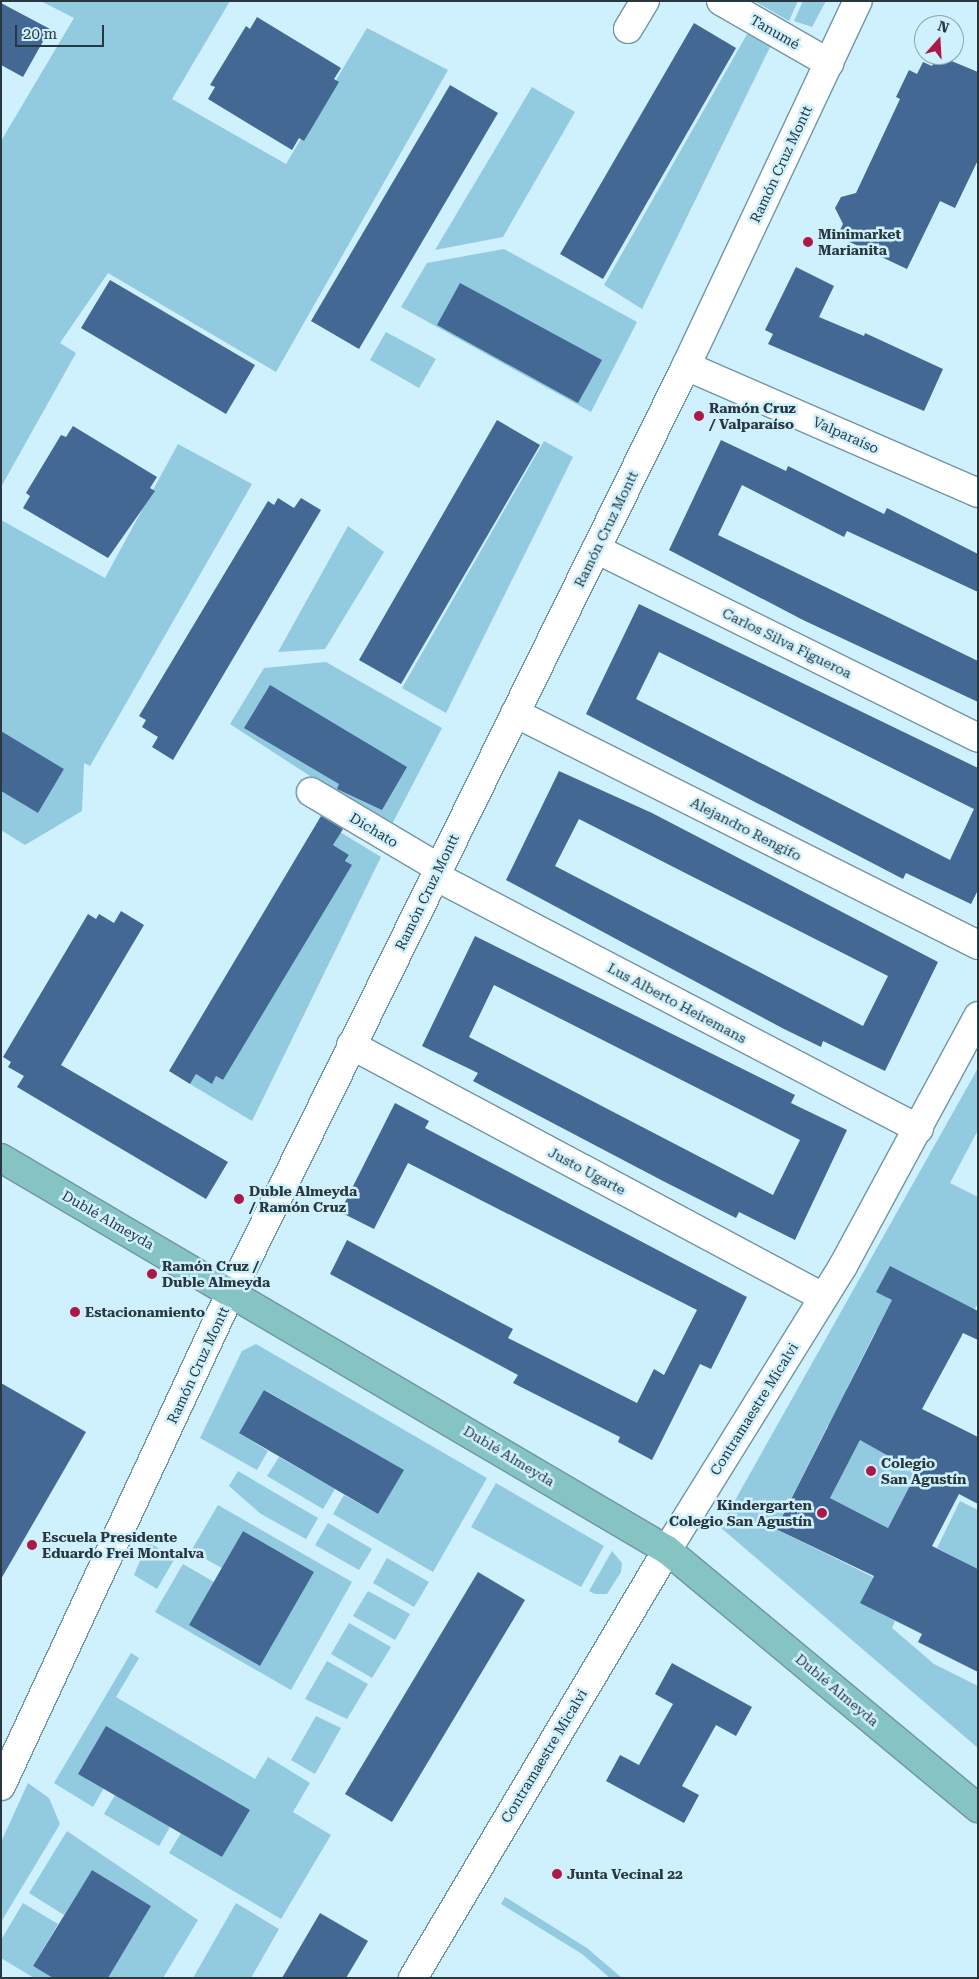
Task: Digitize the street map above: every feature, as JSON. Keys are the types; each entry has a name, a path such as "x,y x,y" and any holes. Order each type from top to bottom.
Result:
{"main road":[{"name":"Dublé Almeyda","path":"1,1158 232,1290 667,1550 978,1808"}],"street":[{"path":"628,29 645,1"},
{"name":"Tanumé","path":"721,1 829,63"},
{"name":"Ramón Cruz Montt","path":"1,1786 232,1290 686,366 858,1"},
{"name":"Valparaíso","path":"686,366 978,492"},
{"name":"Carlos Silva Figueroa","path":"596,549 978,738"},
{"name":"Alejandro Rengifo","path":"515,713 978,945"},
{"name":"Dichato","path":"311,792 437,872"},
{"name":"Lus Alberto Heiremans","path":"437,872 919,1129"},
{"name":"Contramaestre Micalvi","path":"413,1978 667,1550 823,1297 919,1129 978,1016"},
{"name":"Justo Ugarte","path":"351,1046 823,1297"}],"shaded area":[{"path":"41,1 230,1 172,99 286,164 367,28 448,70 276,372 108,273 60,343 76,353 1,487 1,141 74,18"},
{"path":"754,1 798,1 789,21"},
{"path":"803,1 826,1 812,27 794,21"},
{"path":"750,29 773,41 642,309 604,285"},
{"path":"532,87 575,112 503,237 435,250"},
{"path":"504,249 637,322 591,412 401,307 427,263"},
{"path":"386,332 436,359 419,388 370,360"},
{"path":"544,441 573,457 446,713 402,688"},
{"path":"178,444 252,484 90,766 84,763 82,811 25,845 1,830 1,791 38,813 64,769 1,731 1,520 105,578"},
{"path":"348,526 384,552 325,649 278,652"},
{"path":"326,662 442,728 390,828 230,724 264,668"},
{"path":"340,832 381,857 252,1121 190,1084 196,1074 212,1083 216,1076 223,1080 349,855 333,845"},
{"path":"978,1068 978,1130 950,1183 978,1197 978,1303 975,1309 888,1298 962,1336 945,1366 876,1330 847,1388 914,1423 895,1460 917,1472 888,1528 830,1498 859,1442 828,1425 776,1529 873,1577 861,1602 895,1621 892,1628 934,1664 978,1686 978,1748 720,1527"},
{"path":"256,1344 487,1478 433,1572 333,1514 344,1495 378,1514 403,1470 265,1390 239,1433 268,1451 257,1470 200,1438 242,1351"},
{"path":"279,1457 335,1489 323,1509 267,1476"},
{"path":"238,1471 318,1518 306,1539 261,1514 229,1486"},
{"path":"496,1483 604,1546 581,1587 471,1527"},
{"path":"960,1501 978,1510 978,1569 937,1548"},
{"path":"218,1505 352,1582 291,1690 155,1612 183,1564 214,1582 189,1625 260,1666 314,1572 243,1531 222,1568 191,1551"},
{"path":"328,1523 372,1549 359,1570 315,1545"},
{"path":"148,1542 175,1558 157,1589 134,1575"},
{"path":"612,1551 622,1563 621,1572 607,1594 595,1594 589,1591"},
{"path":"387,1558 429,1582 414,1607 373,1583"},
{"path":"368,1591 410,1614 395,1640 353,1616"},
{"path":"349,1623 391,1647 372,1678 331,1654"},
{"path":"131,1653 139,1658 116,1697 255,1779 268,1757 310,1783 293,1812 331,1835 281,1919 169,1853 181,1833 222,1857 250,1810 104,1788 93,1807 54,1783"},
{"path":"327,1661 368,1684 347,1719 305,1699"},
{"path":"316,1716 341,1728 315,1774 291,1760"},
{"path":"28,1783 49,1798 60,1824 1,1922 1,1842"},
{"path":"115,1795 170,1827 159,1846 104,1814"},
{"path":"67,1831 198,1920 163,1978 108,1978 151,1906 92,1870 64,1915 29,1893"},
{"path":"505,1897 587,1948 622,1978 610,1978 582,1954 501,1904"},
{"path":"23,1903 58,1924 33,1966 53,1978 34,1978 1,1958 1,1940"},
{"path":"236,1903 279,1929 251,1978 193,1978"}],"building":[{"path":"1,3 50,29 23,77 1,65"},
{"path":"257,17 341,68 334,79 339,82 304,141 299,138 292,150 208,99 215,87 210,85 246,26 250,29"},
{"path":"694,23 736,48 603,279 560,254"},
{"path":"922,65 961,65 978,72 978,160 955,208 940,201 907,269 837,236 843,224 835,208 841,197 856,193 900,99 896,97 909,70 917,74"},
{"path":"450,85 498,113 359,349 311,321"},
{"path":"796,267 834,286 819,317 864,336 865,333 943,369 924,411 768,344 773,334 765,330"},
{"path":"110,280 255,365 226,414 81,328"},
{"path":"460,283 602,360 578,403 437,325"},
{"path":"497,420 540,445 401,684 359,660"},
{"path":"73,426 157,477 150,488 155,491 108,558 23,508 30,496 26,493 61,435 66,437"},
{"path":"721,440 786,471 788,466 884,514 887,508 978,554 978,592 847,531 844,537 742,485 718,535 978,661 978,702 803,620 669,550"},
{"path":"278,498 294,508 301,498 321,510 173,760 152,747 158,737 142,727 146,720 139,716 268,501 274,505"},
{"path":"639,604 978,768 978,890 971,904 906,873 903,879 586,714","holes":["659,652 974,809 950,860 636,699"]},
{"path":"270,685 407,767 382,810 337,789 339,784 244,728"},
{"path":"1,731 64,769 38,813 1,791"},
{"path":"559,771 652,813 938,962 885,1071 823,1041 821,1047 784,1029 506,880","holes":["579,819 888,976 863,1026 555,866"]},
{"path":"321,816 343,829 333,845 349,855 345,861 352,865 223,1080 216,1076 212,1084 196,1074 190,1084 169,1071"},
{"path":"121,911 144,925 61,1065 228,1162 206,1199 17,1087 24,1076 8,1067 11,1062 3,1057 88,914 96,919 99,914 114,923"},
{"path":"475,936 795,1095 791,1103 847,1130 795,1240 739,1212 736,1218 663,1181 473,1081 478,1073 422,1046","holes":["494,985 800,1140 773,1195 469,1037"]},
{"path":"395,1103 429,1121 425,1128 747,1297 711,1369 700,1364 652,1460 618,1442 620,1437 513,1383 518,1375 330,1274 347,1240 513,1329 508,1338 637,1403 654,1369 664,1375 697,1310 408,1163 374,1229 340,1212"},
{"path":"890,1266 978,1311 978,1340 963,1333 922,1409 978,1437 978,1504 959,1494 932,1546 978,1569 978,1672 918,1642 922,1634 860,1603 874,1576 776,1529 892,1300 876,1292","holes":["860,1440 917,1472 888,1528 830,1498"]},
{"path":"1,1383 86,1432 1,1579"},
{"path":"264,1390 404,1470 378,1514 239,1433"},
{"path":"243,1531 314,1572 260,1666 189,1625"},
{"path":"478,1572 525,1600 392,1822 345,1794"},
{"path":"672,1663 752,1707 736,1736 716,1725 682,1786 699,1795 684,1823 606,1781 620,1755 639,1765 673,1704 655,1694"},
{"path":"106,1726 250,1810 222,1857 78,1774"},
{"path":"92,1870 151,1906 108,1978 53,1978 33,1966"},
{"path":"320,1913 368,1941 346,1978 282,1978"}],"place":[{"name":"Minimarket Marianita","path":"808,242"},
{"name":"Ramón Cruz / Valparaíso","path":"699,416"},
{"name":"Duble Almeyda / Ramón Cruz","path":"239,1199"},
{"name":"Ramón Cruz / Duble Almeyda","path":"152,1274"},
{"name":"Estacionamiento","path":"75,1312"},
{"name":"Colegio San Agustín","path":"871,1471"},
{"name":"Kindergarten Colegio San Agustín","path":"822,1513"},
{"name":"Escuela Presidente Eduardo Frei Montalva","path":"32,1545"},
{"name":"Junta Vecinal 22","path":"557,1874"}]}
